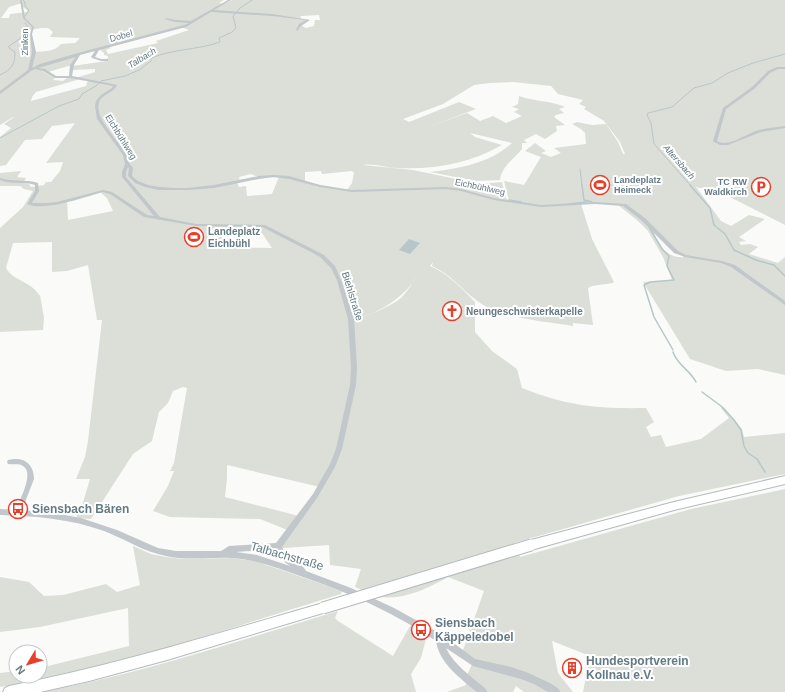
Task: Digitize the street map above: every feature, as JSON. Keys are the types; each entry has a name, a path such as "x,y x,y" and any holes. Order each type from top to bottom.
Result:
{"highway":[{"path":"9,692 81,677 196,646 531,545 674,506 785,480"}],"street":[{"name":"Zinken","path":"21,0 24,18 33,27 31,34 34,52 30,70"},
{"name":"Dobel","path":"35,68 79,54 181,27 230,0"},
{"name":"Dobel","path":"214,10 309,20 300,25 297,30"},
{"path":"166,19 192,22"},
{"path":"98,49 93,57 101,60 107,60"},
{"path":"70,77 72,65 79,54"},
{"name":"Zinken","path":"31,65 41,65"},
{"path":"0,92 35,68"},
{"name":"Eichbühlweg","path":"35,68 44,70 55,77 70,77 113,84 115,87 102,96 98,101 97,106 99,119 125,155 127,164 131,168"},
{"path":"785,68 778,68 769,72 753,88 724,109 715,141 720,144 728,144 760,132 785,126"},
{"path":"127,164 124,169 124,177 159,218"},
{"name":"Eichbühlweg","path":"124,169 131,168"},
{"name":"Eichbühlweg","path":"131,168 130,176 133,180 141,185 151,187 191,189 279,176 352,191 446,188 461,190 494,200 541,206 595,203 624,205 643,219 676,252 685,256 722,262 733,266 785,303"},
{"name":"Biehlstraße","path":"0,179 9,182 33,182 37,184 37,191 29,204 43,205 56,203 103,191 111,193 146,216 196,225 266,227 322,256 333,267 339,280 350,319 354,367 353,385 340,449 333,465 315,496 278,546"},
{"path":"10,462 24,462 32,475 18,512"},
{"name":"Talbachstraße","path":"0,512 18,512 59,516 108,529 144,546 166,553 178,555 223,554 250,557 332,582 403,615 440,638 473,662 484,666 517,673 537,681 556,692"},
{"path":"223,554 229,549 278,546 282,556 299,567 303,573"},
{"path":"440,638 440,645 448,658 483,692"}],"shaded area":[{"path":"0,0 224,0 219,3 224,4 232,0 785,0 785,225 710,187 705,189 696,187 721,221 731,226 749,215 765,219 739,237 746,241 739,242 741,245 750,244 758,247 749,254 778,263 785,257 785,375 758,369 726,371 690,359 643,282 672,280 663,257 648,231 618,205 595,203 581,204 592,239 614,282 588,288 593,325 573,323 573,326 523,318 497,311 476,300 452,279 475,302 475,332 492,351 517,369 522,388 568,403 613,408 646,408 654,422 646,427 651,437 661,435 666,447 701,439 729,418 721,408 724,407 742,429 744,437 785,433 785,474 679,496 514,543 520,557 691,509 785,489 785,692 583,692 590,656 552,641 558,673 573,692 524,692 516,686 513,692 447,692 466,685 466,677 473,662 462,653 484,591 448,577 425,589 407,595 398,597 381,597 355,587 361,569 330,565 329,545 280,547 290,531 260,519 170,517 153,511 168,486 174,471 170,471 174,463 187,388 183,387 173,391 168,403 159,412 152,441 133,454 91,519 76,518 82,506 90,479 76,479 85,457 88,441 102,320 97,320 88,265 67,271 52,272 52,242 13,243 6,268 13,276 36,290 40,295 44,318 43,330 0,332 0,228 23,207 33,191 24,189 20,186 0,186 0,173 21,171 17,177 26,178 23,183 29,184 31,187 44,185 46,182 51,182 60,171 63,162 46,163 75,123 52,126 42,139 25,140 6,165 0,166 0,137 11,128 4,124 13,117 0,125","holes":["22,3 23,7 28,11 10,14 9,18 1,18 9,7","319,15 320,20 315,20 314,26 306,28 301,25 309,20 300,18 301,16","181,27 189,30 156,41 158,43 108,54 106,50 111,48 109,47","48,28 53,32 50,37 80,38 75,43 61,44 59,47 52,50 34,52 31,35 23,34 25,31","99,49 104,53 104,55 108,56 107,61 72,66 72,70 95,69 95,72 75,78 68,77 63,81 53,80 55,78 42,71 44,70 48,72 72,65 79,54","80,79 88,80 86,86 31,101 36,92","513,82 551,86 558,94 583,100 579,104 586,107 584,109 604,121 620,142 625,154 623,154 618,142 606,124 592,125 577,122 572,124 585,133 586,144 554,148 561,153 551,157 541,153 546,151 535,143 525,151 541,157 524,185 504,181 509,201 506,198 502,182 480,184 413,170 393,168 424,168 451,164 465,161 502,145 475,137 470,133 512,143 494,156 474,164 430,172 476,181 500,180 505,167 522,149 522,143 527,143 524,140 536,134 545,139 557,131 556,126 565,125 554,117 564,113 559,109 565,107 519,96 518,104 512,107 519,109 514,112 522,116 506,123 493,116 480,121 467,113 423,129 476,109 459,102 409,122 403,119 443,104 474,85","363,165 371,165 393,168","321,171 322,174 352,171 354,173 352,183 347,190 305,182 305,172","251,174 261,178 279,177 272,194 247,196 246,186 239,187 237,183 240,182 239,177","100,192 107,198 113,211 68,220 67,201","265,228 323,255 340,279 351,319 349,319 340,285 331,267 318,255","223,229 225,232 242,234 262,233 272,248 221,247 220,242 224,232","654,234 657,234 684,257 669,254 659,243","413,282 401,298 383,309 370,314 394,301","227,465 320,487 299,516 225,497"]},
{"path":"409,239 420,243 410,254 399,250"},
{"path":"133,546 151,554 166,557 184,559 232,558 255,561 342,591 341,594 214,634 129,659 48,678 48,666 129,646 128,608 40,627 0,632 0,577 29,582 44,596 63,595 106,584 117,592 140,585"},
{"path":"338,611 335,618 338,621 393,656 410,626 427,635 421,658 411,674 416,692 41,692 79,685 154,666"},
{"path":"8,672 8,684 16,684 0,687 0,673"}],"waterway":[{"path":"23,0 25,2 25,6 29,10 25,16"},
{"name":"Talbach","path":"0,138 59,106 79,99 82,94 96,86 101,81 125,76 139,70 151,61 151,58 220,42 219,38 232,32 236,28 233,16 240,8 252,0"},
{"path":"0,75 10,69 14,60 15,52 9,48 9,46 21,38 22,34 30,29 25,23"},
{"name":"Altersbach","path":"691,186 654,144 651,123 647,115 648,113 672,107 694,88 712,83 728,73 753,63 785,54"},
{"path":"580,169 582,186"},
{"path":"582,185 584,200 592,202"},
{"name":"Altersbach","path":"690,185 710,208 714,225 725,234 734,250 756,260 774,265 785,276"},
{"path":"509,200 521,202"},
{"path":"569,204 586,202"},
{"path":"649,227 662,249 669,256 667,266 674,280 650,282 644,285 654,317 673,350"},
{"path":"673,352 677,360 696,382"},
{"path":"702,392 721,406 734,420 741,430 744,446 748,453 757,459 765,472"}],"place":[{"name":"Landeplatz Heimeck","path":"600,185"},
{"name":"TC RW Waldkirch","path":"761,187"},
{"name":"Landeplatz Eichbühl","path":"194,237"},
{"name":"Neungeschwisterkapelle","path":"452,311"},
{"name":"Siensbach Bären","path":"18,509"},
{"name":"Siensbach Käppeledobel","path":"421,630"},
{"name":"Hundesportverein Kollnau e.V.","path":"572,668"}]}
